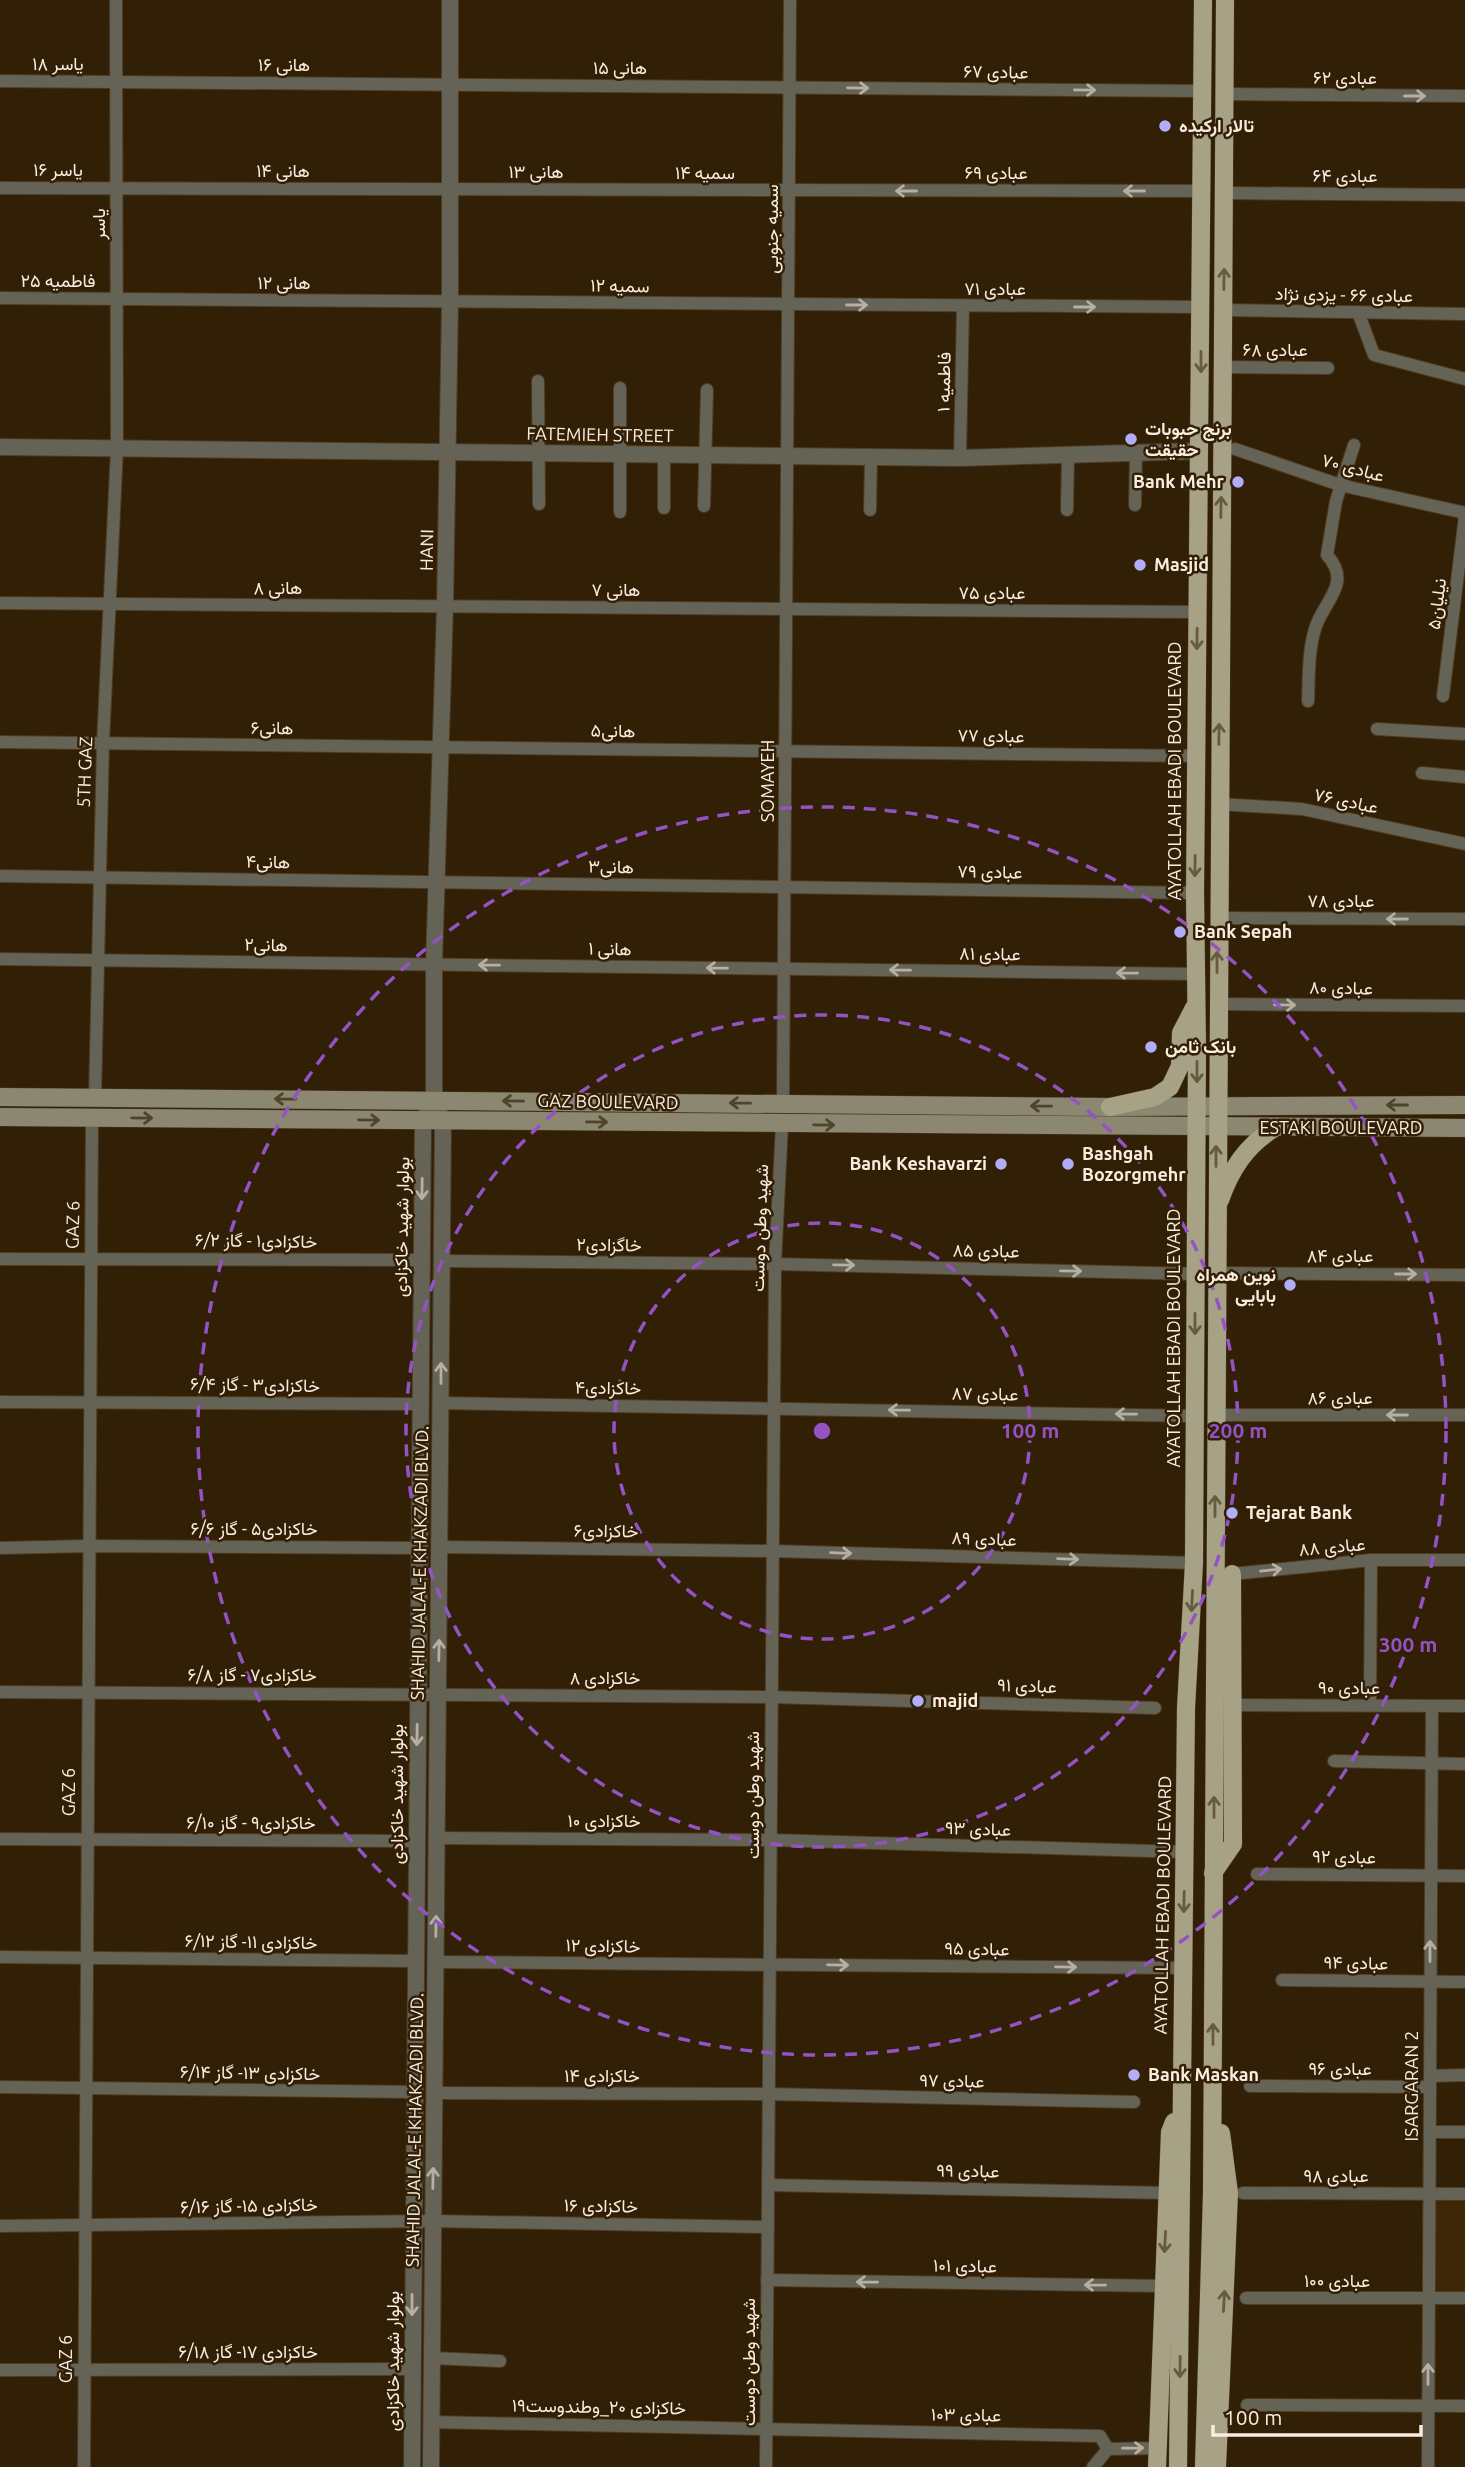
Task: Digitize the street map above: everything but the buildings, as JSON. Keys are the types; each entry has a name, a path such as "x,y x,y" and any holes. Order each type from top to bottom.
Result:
{"main road":[{"name":"AYATOLLAH EBADI BOULEVARD","path":"1178,2467 1186,1708 1194,1563 1197,1106 1194,1004 1203,0"},
{"path":"1204,2467 1213,2103 1216,1598 1214,1415 1225,0"},
{"path":"1110,1107 1155,1097 1170,1087 1180,1066 1181,1033 1193,1013 1194,1004"},
{"name":"GAZ BOULEVARD","path":"0,1097 1216,1106"},
{"name":"ESTAKI BOULEVARD","path":"1216,1106 1465,1105"},
{"name":"GAZ BOULEVARD","path":"0,1117 1216,1128"},
{"name":"ESTAKI BOULEVARD","path":"1216,1128 1465,1128"},
{"path":"1216,1209 1227,1181 1242,1155 1257,1139 1273,1129"},
{"path":"1213,1873 1233,1844 1232,1574"},
{"path":"1215,1624 1233,1648"},
{"path":"1186,1708 1214,1708"},
{"path":"1157,2467 1170,2132 1182,2103"},
{"path":"1213,2103 1222,2139 1229,2193 1217,2467"}],"street":[{"name":"یاسر","path":"116,0 117,448"},
{"name":"HANI","path":"434,1101 434,964 448,453 450,0"},
{"name":"سمیه جنوبی","path":"785,458 789,305 790,0"},
{"name":"یاسر ۱۸","path":"0,81 116,82"},
{"name":"هانی ۱۶","path":"116,82 450,84"},
{"name":"هانی ۱۵","path":"450,84 790,87"},
{"name":"عبادی ۶۷","path":"790,87 1202,91"},
{"name":"عبادی ۶۲","path":"1224,94 1465,96"},
{"name":"یاسر ۱۶","path":"0,188 116,188"},
{"name":"هانی ۱۴","path":"116,188 450,189"},
{"name":"هانی ۱۳","path":"450,189 621,190"},
{"name":"سمیه ۱۴","path":"621,190 789,190"},
{"name":"عبادی ۶۹","path":"789,190 1202,191"},
{"name":"عبادی ۶۴","path":"1225,193 1465,195"},
{"name":"فاطمیه ۲۵","path":"0,298 117,299"},
{"name":"هانی ۱۲","path":"117,299 450,302"},
{"name":"سمیه ۱۲","path":"450,302 789,305"},
{"name":"عبادی ۷۱","path":"789,305 1201,307"},
{"name":"فاطمیه ۱","path":"960,458 963,306"},
{"name":"عبادی ۶۶ - یزدی نژاد","path":"1223,310 1465,314"},
{"path":"1358,312 1374,355 1465,379"},
{"name":"عبادی ۶۸","path":"1222,367 1328,368"},
{"path":"538,381 539,503"},
{"path":"620,388 620,512"},
{"path":"704,506 707,390"},
{"path":"1308,701 1315,627 1338,582 1336,565 1326,555 1340,485 1354,445"},
{"name":"FATEMIEH STREET","path":"0,447 785,458 960,458 1199,451"},
{"name":"5TH GAZ","path":"95,1097 103,743 117,448"},
{"name":"عبادی ۷۰","path":"1235,449 1340,485 1465,515"},
{"path":"1135,505 1136,453"},
{"path":"1067,510 1068,455"},
{"path":"664,456 664,508"},
{"name":"SOMAYEH","path":"783,1104 785,458"},
{"path":"870,510 871,458"},
{"name":"نیلیان۵","path":"1443,696 1465,515"},
{"name":"هانی ۸","path":"0,603 445,606"},
{"name":"هانی ۷","path":"445,606 786,608"},
{"name":"عبادی ۷۵","path":"786,608 1197,612"},
{"path":"1377,729 1465,734"},
{"name":"هانی۶","path":"0,742 441,747"},
{"name":"هانی۵","path":"441,747 785,751"},
{"name":"عبادی ۷۷","path":"785,751 1197,756"},
{"path":"1422,772 1465,777"},
{"name":"عبادی ۷۶","path":"1218,804 1302,809 1465,844"},
{"name":"هانی۴","path":"0,876 436,882"},
{"name":"هانی۳","path":"436,882 785,886"},
{"name":"عبادی ۷۹","path":"785,886 1195,893"},
{"name":"عبادی ۷۸","path":"1217,918 1465,919"},
{"name":"هانی۲","path":"0,959 434,964"},
{"name":"هانی ۱","path":"434,964 785,969"},
{"name":"عبادی ۸۱","path":"785,969 1195,974"},
{"name":"عبادی ۸۰","path":"1217,1004 1465,1006"},
{"path":"423,1121 434,1101"},
{"path":"434,1101 443,1121"},
{"name":"GAZ 6","path":"84,2467 92,1118"},
{"name":"بولوار شهید خاکزادی","path":"409,2465 423,1121"},
{"name":"SHAHID JALAL-E KHAKZADI BLVD.","path":"431,2467 443,1121"},
{"name":"شهید وطن دوست","path":"766,2467 775,1264 782,1124"},
{"name":"خاکزادی۱ - گاز ۶/۲","path":"0,1259 90,1257 421,1260"},
{"name":"خاگزادی۲","path":"442,1261 775,1264"},
{"name":"عبادی ۸۵","path":"775,1264 1196,1274"},
{"name":"عبادی ۸۴","path":"1216,1273 1465,1275"},
{"name":"خاکزادی۳ - گاز ۶/۴","path":"0,1402 420,1404"},
{"name":"خاکزادی۴","path":"441,1403 774,1407"},
{"name":"عبادی ۸۷","path":"774,1407 1195,1416"},
{"name":"عبادی ۸۶","path":"1214,1415 1465,1415"},
{"name":"خاکزادی۶","path":"440,1547 773,1551"},
{"name":"خاکزادی۵ - گاز ۶/۶","path":"0,1548 419,1548"},
{"name":"عبادی ۸۹","path":"773,1551 1194,1563"},
{"path":"1370,1705 1371,1560"},
{"name":"عبادی ۸۸","path":"1232,1574 1371,1560 1465,1560"},
{"path":"1216,1598 1232,1574"},
{"name":"خاکزادی۷ - گاز ۶/۸","path":"0,1692 438,1694"},
{"name":"خاکزادی ۸","path":"438,1694 772,1697"},
{"name":"عبادی ۹۱","path":"772,1697 1155,1707"},
{"name":"عبادی ۹۰","path":"1233,1705 1465,1706"},
{"name":"ISARGARAN 2","path":"1428,2467 1432,1706"},
{"path":"1334,1761 1465,1764"},
{"name":"خاکزادی ۱۰","path":"437,1838 771,1840"},
{"name":"خاکزادی۹ - گاز ۶/۱۰","path":"0,1839 416,1841"},
{"name":"عبادی ۹۳","path":"771,1840 1185,1852"},
{"name":"عبادی ۹۲","path":"1258,1874 1465,1876"},
{"name":"خاکزادی ۱۱- گاز ۶/۱۲","path":"0,1957 415,1961"},
{"name":"خاکزادی ۱۲","path":"436,1962 770,1965"},
{"name":"عبادی ۹۵","path":"770,1965 1184,1968"},
{"name":"عبادی ۹۴","path":"1282,1980 1465,1982"},
{"name":"عبادی ۹۶","path":"1250,2086 1430,2082 1465,2075"},
{"name":"خاکزادی ۱۳- گاز ۶/۱۴","path":"0,2087 414,2092"},
{"name":"خاکزادی ۱۴","path":"435,2093 769,2094"},
{"name":"عبادی ۹۷","path":"769,2094 1134,2102"},
{"path":"1430,2132 1465,2132"},
{"name":"عبادی ۹۹","path":"768,2185 1168,2193"},
{"name":"عبادی ۹۸","path":"1242,2193 1465,2194"},
{"name":"خاکزادی ۱۵- گاز ۶/۱۶","path":"0,2226 413,2221"},
{"name":"خاکزادی ۱۶","path":"413,2221 768,2227"},
{"name":"عبادی ۱۰۱","path":"767,2280 1163,2286"},
{"name":"عبادی ۱۰۰","path":"1246,2298 1465,2298"},
{"path":"432,2358 500,2361"},
{"name":"خاکزادی ۱۷- گاز ۶/۱۸","path":"0,2370 412,2369"},
{"path":"1247,2405 1465,2406"},
{"name":"خاکزادی ۲۰_وطندوست۱۹","path":"432,2422 766,2428"},
{"name":"عبادی ۱۰۳","path":"766,2428 1100,2436 1108,2449 1158,2448"},
{"path":"1093,2467 1108,2449"}],"shaded area":[{"path":"1434,2197 1465,2197 1465,2292 1435,2292"}],"place":[{"name":"تالار ارکیده","path":"1165,126"},
{"name":"برنج حبوبات حقیقت","path":"1131,439"},
{"name":"Bank Mehr","path":"1238,482"},
{"name":"Masjid","path":"1140,565"},
{"name":"Bank Sepah","path":"1180,932"},
{"name":"بانک ثامن","path":"1151,1047"},
{"name":"Bank Keshavarzi","path":"1001,1164"},
{"name":"Bashgah Bozorgmehr","path":"1068,1164"},
{"name":"نوین همراه بابایی","path":"1290,1285"},
{"name":"Tejarat Bank","path":"1232,1513"},
{"name":"majid","path":"918,1701"},
{"name":"Bank Maskan","path":"1134,2075"}]}
